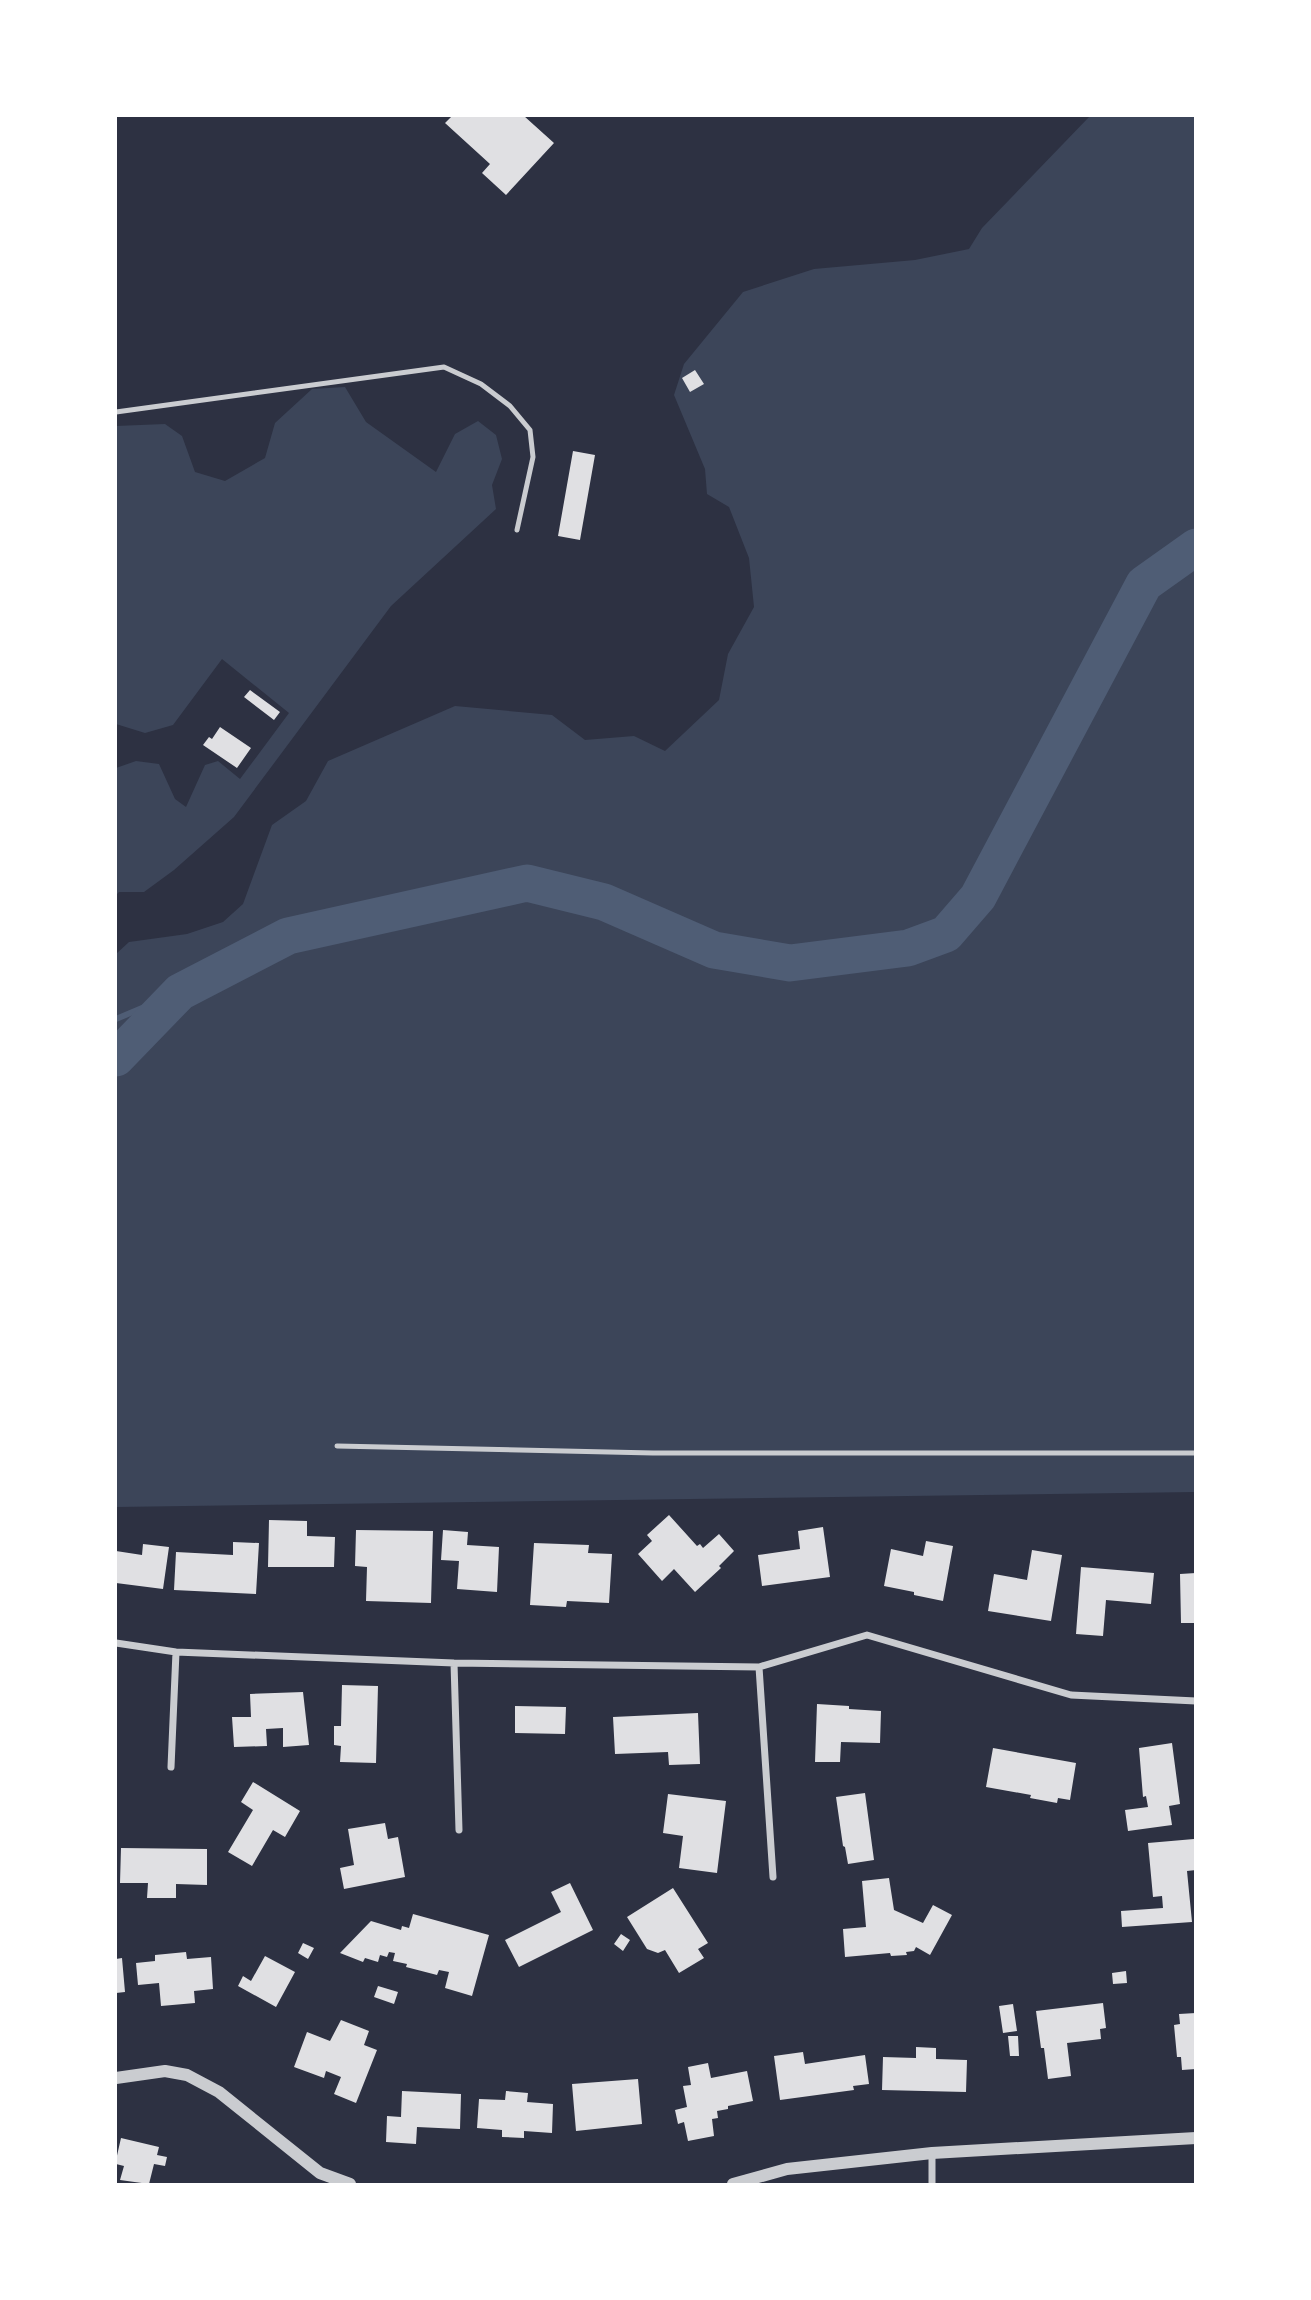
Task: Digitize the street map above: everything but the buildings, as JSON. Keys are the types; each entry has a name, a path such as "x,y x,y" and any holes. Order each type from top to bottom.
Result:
{"street":[{"path":"116,1643 176,1652 454,1663 759,1667 867,1635 1071,1695 1195,1701"},
{"path":"171,1767 176,1652"},
{"path":"454,1663 459,1830"},
{"path":"759,1667 773,1877"},
{"path":"116,2078 165,2071 187,2075 219,2092 320,2173 351,2185"},
{"path":"733,2185 787,2169 932,2153 1195,2138"},
{"path":"932,2153 932,2185"}],"lane":[{"path":"116,412 444,367 481,384 510,406 530,430 533,457 517,530"},
{"path":"337,1446 653,1453 1195,1453"}],"shaded area":[{"path":"1090,116 1195,116 1195,1492 116,1507 116,954 129,942 187,934 223,922 243,904 272,825 306,801 328,761 455,706 552,715 585,740 634,736 665,751 719,700 728,654 754,607 749,558 729,507 707,494 705,469 674,395 684,364 743,292 814,269 915,260 969,249 982,228"},
{"path":"345,387 366,422 436,472 455,434 478,421 496,435 502,459 492,485 496,509 391,606 234,817 174,870 144,892 119,892 116,895 116,768 136,761 159,764 175,799 186,807 205,765 218,761 240,779 289,713 222,659 173,725 145,733 116,724 116,426 165,424 182,436 195,472 225,481 265,458 275,423 312,389"}],"waterway":[{"path":"116,1058 180,992 288,936 527,883 604,902 714,950 790,963 908,948 946,934 978,897 1144,584 1196,547"},
{"path":"116,1019 180,992"}]}
